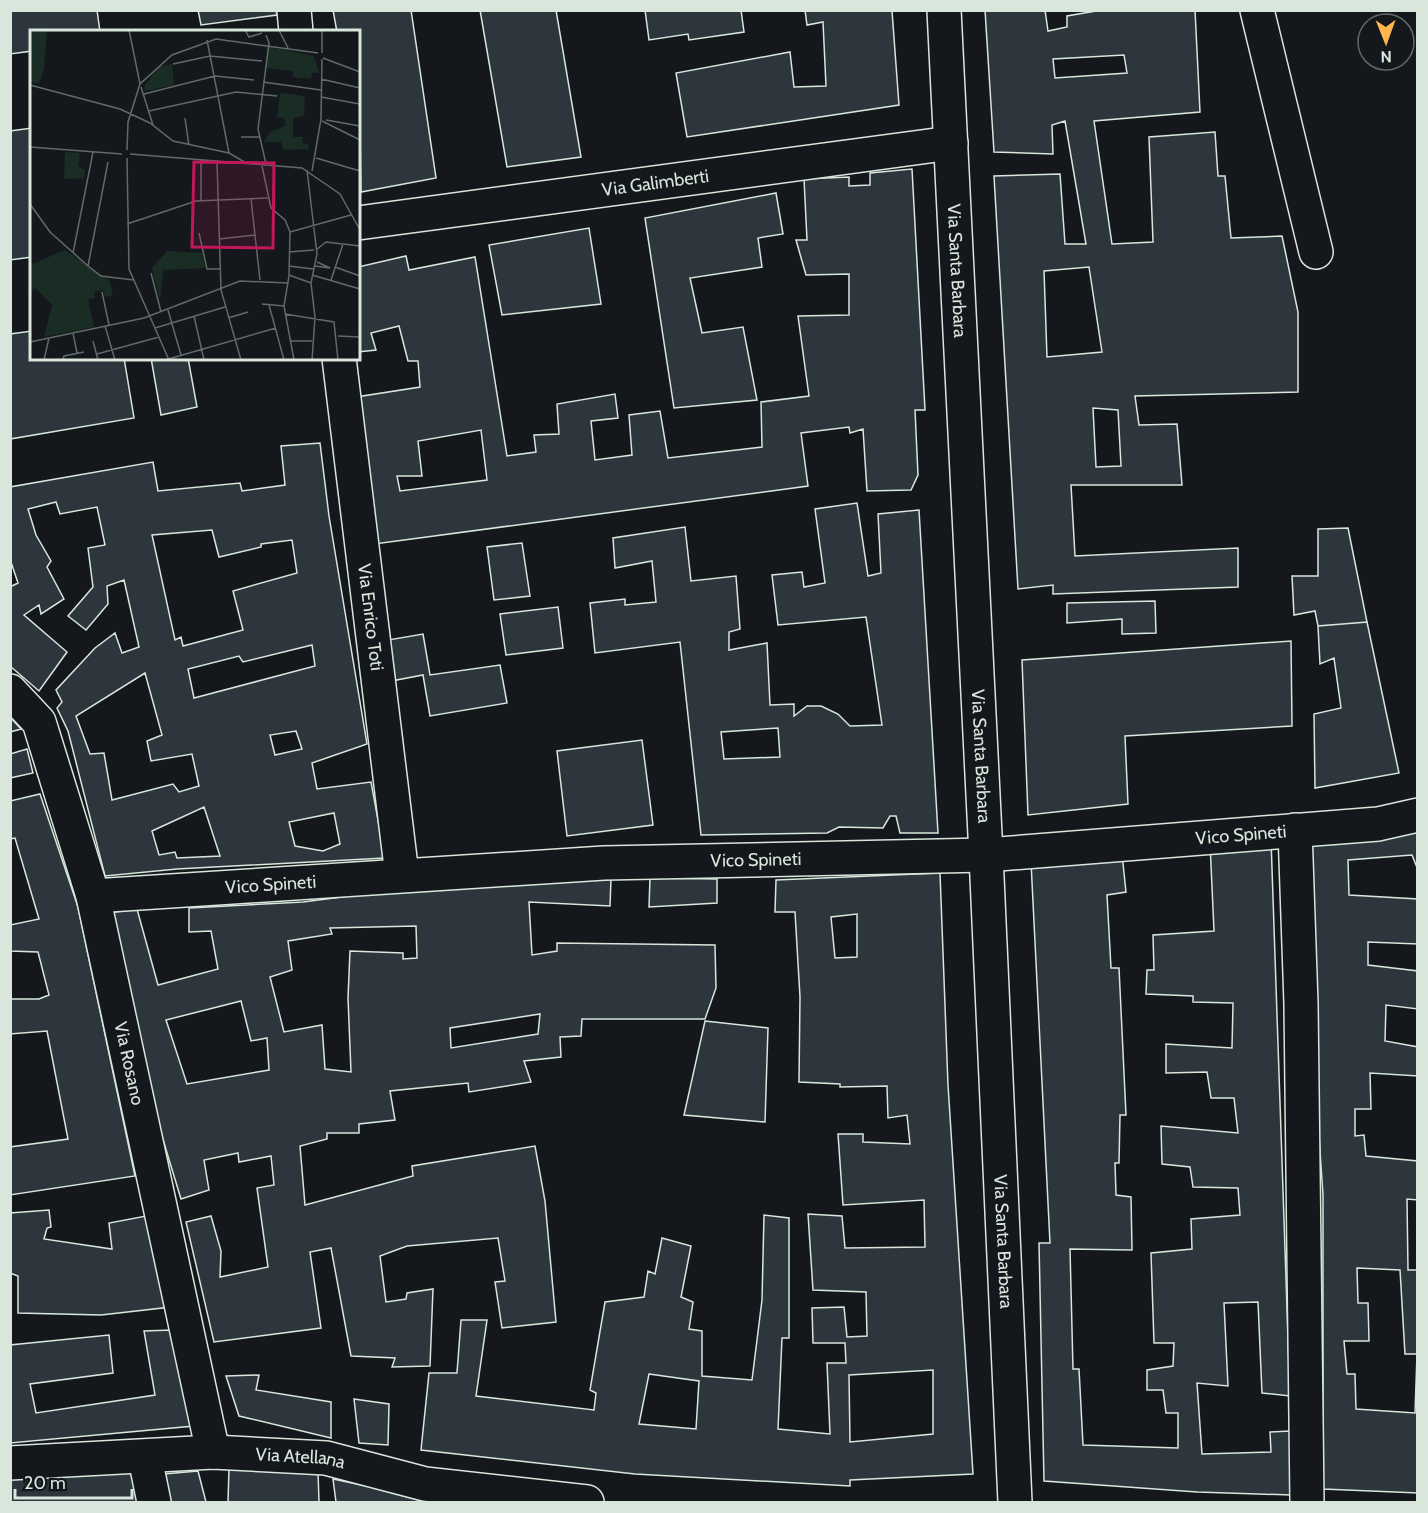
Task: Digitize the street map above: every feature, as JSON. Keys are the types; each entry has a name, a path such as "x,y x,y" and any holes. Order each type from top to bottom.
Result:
{"street":[{"path":"294,10 296,30"},
{"name":"Via Santa Barbara","path":"944,10 986,855 1015,1503"},
{"path":"1257,10 1316,252"},
{"name":"Via Galimberti","path":"360,223 951,143"},
{"name":"Via Enrico Toti","path":"339,360 402,875"},
{"name":"Via Rosano","path":"10,691 39,723 93,896 213,1452"},
{"name":"Vico Spineti","path":"93,896 604,862 986,855 1378,824 1418,815"},
{"path":"1295,830 1301,1004 1307,1503"},
{"name":"Via Atellana","path":"10,1463 146,1458 213,1452 326,1458 425,1484 587,1503"},
{"path":"146,1458 154,1503"},
{"path":"443,1486 476,1503"}],"building":[{"path":"10,10 97,10 100,30 30,30 30,51 10,54"},
{"path":"198,10 276,10 277,15 201,25"},
{"path":"333,10 411,10 436,178 361,192 360,30 337,30"},
{"path":"480,10 556,10 581,157 507,167"},
{"path":"645,10 741,10 744,32 689,40 688,34 649,40"},
{"path":"805,10 892,11 899,105 687,137 676,73 790,52 794,87 826,86 823,22 807,25"},
{"path":"985,10 1045,10 1048,31 1067,27 1067,16 1102,10 1195,10 1200,112 1094,121 1112,244 1153,242 1149,137 1215,132 1218,176 1225,176 1231,238 1282,236 1298,312 1298,392 1135,396 1139,425 1177,424 1182,485 1071,485 1075,556 1238,548 1238,587 1053,594 1053,585 1018,589 994,176 1060,174 1065,244 1086,244 1065,121 1052,125 1053,154 994,152","holes":["1124,55 1127,73 1055,78 1053,59","1089,267 1102,352 1047,357 1044,271","1093,408 1118,410 1121,466 1096,467"]},
{"path":"30,128 30,257 10,260 10,131"},
{"path":"912,169 925,410 915,410 918,475 911,490 867,491 863,429 850,433 849,427 801,433 808,486 367,545 350,398 420,387 418,361 408,361 399,326 371,333 376,350 360,352 360,267 406,256 409,270 475,257 507,456 536,452 534,435 559,434 557,404 615,394 618,418 591,421 595,460 632,455 629,415 660,411 668,458 762,447 761,402 809,396 798,316 849,315 849,274 806,275 796,240 807,240 804,179 849,177 849,186 870,185 870,173","holes":["481,430 487,480 400,491 397,476 422,476 418,441"]},
{"path":"776,193 783,234 758,238 762,267 690,278 702,333 743,327 757,400 674,408 645,218"},
{"path":"589,228 601,304 502,315 489,245"},
{"path":"30,331 30,360 124,360 134,418 10,439 10,334"},
{"path":"151,360 188,360 197,407 161,415"},
{"path":"320,443 329,516 367,744 312,763 317,789 371,782 385,858 177,869 105,876 68,731 57,708 62,702 56,690 95,648 115,633 122,653 139,647 124,580 107,586 108,604 86,630 68,616 93,587 88,548 105,545 97,507 60,514 56,502 28,509 36,535 51,561 47,567 64,599 41,614 39,605 24,615 67,652 39,691 10,666 10,587 18,583 10,559 10,487 153,462 158,491 240,483 242,491 285,485 281,446","holes":["212,530 219,557 261,547 261,544 292,540 297,573 233,591 243,630 183,646 181,637 175,640 152,535","312,645 315,666 194,698 188,669 239,656 243,662","145,673 162,735 147,741 151,761 192,754 199,786 179,792 173,784 112,800 104,753 90,754 76,716","296,731 302,749 275,755 270,735","204,807 220,856 177,858 175,852 159,855 152,831","334,813 340,844 323,851 295,846 289,822"]},
{"path":"857,503 868,576 881,573 878,514 919,510 938,833 900,833 896,816 890,816 883,828 839,827 827,833 701,835 680,642 595,653 590,603 625,599 625,605 656,602 652,561 615,568 613,538 685,527 691,581 736,576 740,629 729,632 729,650 767,643 770,705 794,704 794,716 807,706 821,706 838,714 850,726 882,725 866,617 778,625 772,575 802,572 804,587 825,583 815,509","holes":["778,728 780,757 724,759 721,732"]},
{"path":"1348,528 1367,622 1318,626 1315,611 1294,615 1292,576 1318,576 1318,529"},
{"path":"522,543 530,596 494,600 487,547"},
{"path":"1155,601 1156,633 1122,634 1122,619 1067,623 1067,603"},
{"path":"558,607 563,648 506,655 500,614"},
{"path":"1367,622 1399,773 1315,788 1314,714 1341,708 1334,658 1320,664 1318,626"},
{"path":"423,634 430,675 500,665 507,703 430,716 423,675 386,682 382,641"},
{"path":"1291,641 1292,726 1125,736 1128,804 1028,815 1022,660"},
{"path":"10,717 21,729 10,732"},
{"path":"642,740 653,825 567,836 557,751"},
{"path":"27,749 33,773 10,778 10,754"},
{"path":"40,794 78,907 135,1176 10,1195 10,1147 68,1139 47,1031 10,1034 10,999 39,999 49,995 38,952 10,951 10,925 39,919 15,838 10,839 10,801"},
{"path":"1418,824 1418,870 1412,855 1348,860 1349,895 1418,899 1418,944 1368,942 1368,965 1418,971 1418,1009 1386,1005 1385,1041 1418,1047 1418,1076 1370,1073 1371,1109 1355,1109 1355,1136 1364,1135 1366,1156 1418,1161 1418,1200 1407,1199 1408,1270 1418,1270 1418,1493 1323,1489 1323,1195 1316,1093 1308,843","holes":["1357,1268 1400,1270 1405,1354 1417,1354 1415,1413 1356,1409 1355,1374 1347,1374 1344,1341 1369,1341 1368,1303 1358,1303"]},
{"path":"1271,839 1290,1396 1262,1393 1258,1302 1224,1303 1228,1386 1197,1383 1202,1454 1271,1452 1270,1432 1290,1431 1291,1495 1197,1492 1044,1481 1039,1243 1050,1243 1031,862 1122,854 1126,892 1107,895 1111,968 1119,968 1126,1115 1120,1115 1119,1163 1115,1163 1116,1195 1131,1197 1132,1250 1070,1249 1073,1369 1079,1369 1083,1445 1178,1448 1178,1413 1166,1413 1163,1390 1147,1390 1147,1370 1173,1366 1174,1343 1154,1343 1151,1253 1192,1249 1191,1219 1240,1215 1238,1188 1193,1187 1190,1167 1162,1164 1161,1126 1238,1133 1234,1098 1211,1098 1207,1072 1166,1073 1166,1044 1232,1048 1233,1003 1193,1002 1193,996 1146,994 1147,970 1154,970 1153,935 1214,931 1210,843"},
{"path":"940,873 948,1085 973,1474 850,1480 850,1486 635,1474 421,1450 429,1373 457,1373 461,1320 487,1320 476,1396 594,1410 596,1393 590,1390 605,1302 644,1297 648,1271 655,1274 662,1238 691,1246 681,1297 693,1302 689,1329 702,1331 702,1376 752,1380 762,1300 764,1215 789,1218 789,1338 782,1338 778,1429 830,1434 827,1363 846,1363 845,1343 813,1343 812,1308 844,1307 847,1337 867,1336 866,1292 813,1290 808,1214 842,1216 845,1248 925,1247 924,1200 843,1205 838,1134 863,1134 863,1142 910,1144 907,1115 888,1118 887,1086 840,1087 840,1084 799,1082 800,997 795,912 775,912 776,880","holes":["857,914 857,957 835,958 831,917","933,1370 933,1434 850,1442 849,1375","649,1374 699,1381 696,1429 639,1424"]},
{"path":"650,878 717,879 717,903 649,907"},
{"path":"528,879 611,879 610,906 529,902 532,955 557,951 557,943 715,945 716,988 705,1019 582,1019 581,1036 560,1037 561,1057 524,1061 531,1082 469,1092 468,1083 390,1091 395,1120 359,1124 359,1133 327,1133 327,1139 300,1146 305,1205 413,1176 412,1166 535,1146 545,1201 556,1322 502,1328 495,1282 505,1281 498,1238 407,1246 380,1256 386,1302 406,1299 407,1293 433,1289 430,1366 392,1367 395,1358 351,1356 331,1248 310,1252 321,1328 214,1342 186,1222 211,1216 221,1251 220,1277 268,1267 257,1188 274,1185 271,1156 239,1162 238,1153 204,1160 209,1190 181,1199 144,1077 108,913 137,909 158,985 218,969 211,931 189,932 189,908 303,902 419,887","holes":["416,926 417,958 403,959 403,953 350,951 348,998 351,1072 325,1069 322,1025 284,1032 270,977 292,970 288,941 332,934 330,928","241,1001 251,1041 267,1038 269,1070 187,1084 166,1020","540,1014 538,1034 451,1048 450,1028"]},
{"path":"705,1021 768,1028 765,1122 684,1115"},
{"path":"49,1210 51,1227 47,1228 44,1239 112,1249 109,1223 146,1216 171,1307 101,1315 18,1313 18,1276 10,1273 10,1213"},
{"path":"172,1330 194,1426 10,1443 10,1345 109,1335 113,1373 30,1384 36,1413 155,1395 144,1331"},
{"path":"259,1375 256,1390 331,1402 331,1438 239,1416 226,1376"},
{"path":"354,1399 389,1404 388,1445 359,1443"},
{"path":"229,1469 318,1471 319,1502 228,1502"},
{"path":"198,1471 206,1502 169,1502 164,1474"},
{"path":"136,1472 143,1502 10,1502 10,1477"},
{"path":"333,1479 371,1487 426,1502 336,1502"}]}
